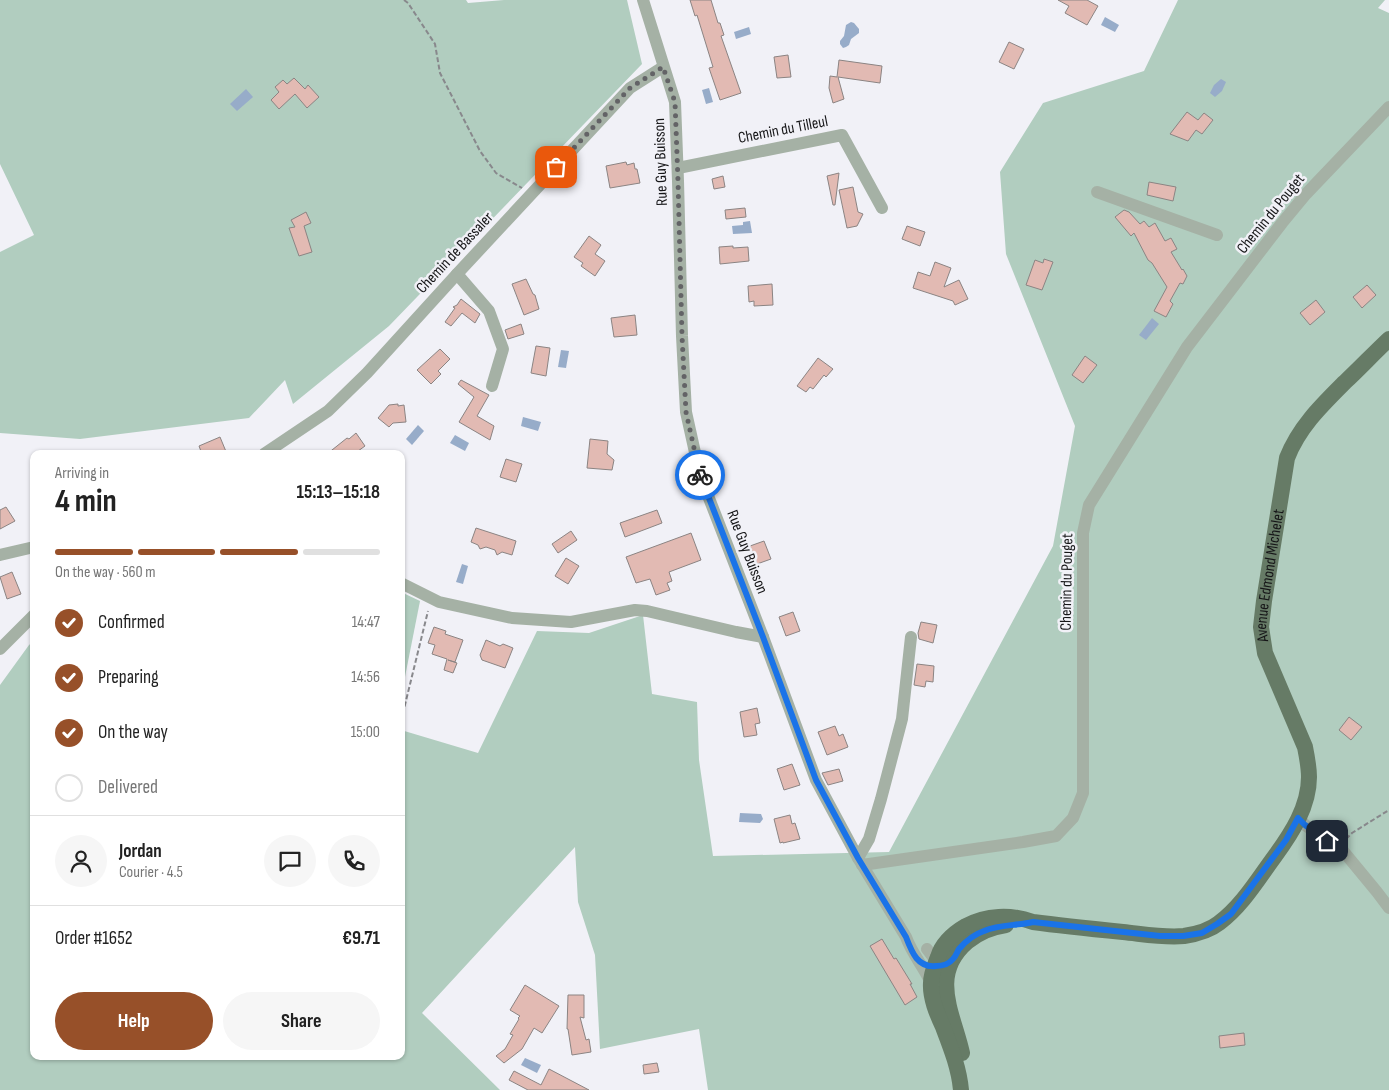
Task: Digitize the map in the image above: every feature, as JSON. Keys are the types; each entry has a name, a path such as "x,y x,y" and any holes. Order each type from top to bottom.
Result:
{"main road":[{"name":"Avenue Edmond Michelet","path":"935,961 949,939 962,928 977,920 990,918 1008,917 1033,922 1160,936 1183,936 1202,933 1231,914 1286,840 1304,805 1309,777 1304,748 1265,653 1261,626 1287,458 1292,444 1301,429 1389,339"},
{"path":"935,961 960,948 982,931 1001,926 1033,922"},
{"path":"935,961 931,983 935,1009 957,1067 961,1090"},
{"path":"935,961 946,979 946,992 962,1051 968,1090"}],"street":[{"name":"Rue Guy Buisson","path":"643,0 675,102 686,412 700,475 816,780 860,861 906,937 910,949 935,961"},
{"name":"Chemin de Bassaler","path":"270,450 328,412 368,373 630,88 663,67"},
{"name":"Chemin du Pouget","path":"860,861 1024,842 1056,836 1073,818 1083,793 1083,533 1090,505 1187,347 1306,194 1389,107"},
{"name":"Chemin du Tilleul","path":"678,168 842,135 882,208"},
{"path":"1097,192 1217,235"},
{"path":"457,274 489,311 503,349 492,386"},
{"path":"0,555 30,548"},
{"path":"405,586 438,602 512,618 572,622 636,610 763,637"},
{"path":"0,649 30,619"},
{"path":"860,861 881,799 902,720 911,637"},
{"path":"1298,818 1344,852 1389,908"}],"path":[{"path":"404,0 408,3 435,44 440,73 480,151 496,173 532,193"},
{"path":"405,705 431,598"},
{"path":"1338,848 1352,833 1389,810"}],"green space":[{"path":"0,0 466,0 468,3 504,0 627,0 642,64 389,326 293,404 285,380 249,418 80,439 0,433 0,252 34,235 0,164"},
{"path":"1178,0 1385,0 1378,8 1389,13 1389,1090 708,1090 699,1029 600,1049 595,955 578,902 575,847 422,1013 500,1090 0,1090 0,685 30,644 30,1060 405,1060 405,731 478,753 537,631 589,633 643,615 652,694 697,702 699,760 713,856 889,852 1053,546 1075,426 1006,254 1000,172 1043,103 1144,71"},
{"path":"405,594 420,601 405,677"}],"water":[{"path":"1105,17 1119,25 1115,32 1101,25"},
{"path":"851,22 859,29 859,33 851,39 849,45 843,48 840,41 844,36 846,25"},
{"path":"749,27 751,34 736,39 734,32"},
{"path":"1221,79 1226,82 1222,91 1215,97 1210,93 1214,85"},
{"path":"709,88 713,102 706,104 702,90"},
{"path":"246,89 253,97 237,111 230,104"},
{"path":"750,221 752,233 733,234 732,226 743,225 743,222"},
{"path":"1152,318 1159,324 1146,340 1139,335"},
{"path":"561,350 569,351 566,368 558,367"},
{"path":"523,417 541,422 538,431 521,426"},
{"path":"418,425 424,431 412,445 406,439"},
{"path":"455,435 469,443 465,451 450,443"},
{"path":"462,564 468,566 463,584 456,582"},
{"path":"740,813 761,814 763,819 760,823 739,822"},
{"path":"525,1058 541,1065 537,1073 521,1065"}],"building":[{"path":"690,0 711,0 724,35 721,36 741,93 720,100 709,68 713,67 697,15 695,16"},
{"path":"1058,0 1087,0 1098,6 1087,25 1065,13 1069,6"},
{"path":"1009,42 1024,49 1014,69 999,62"},
{"path":"788,55 791,77 777,78 774,57"},
{"path":"839,60 882,66 880,83 838,77 844,99 833,103 829,88 830,76 837,77"},
{"path":"294,78 305,89 308,85 319,97 307,108 295,94 279,109 271,100 279,92 275,87 283,80 287,84"},
{"path":"1187,112 1198,120 1204,113 1213,120 1202,134 1196,130 1188,141 1170,134"},
{"path":"626,162 627,165 634,163 640,183 610,188 606,166"},
{"path":"839,173 835,205 833,205 827,176"},
{"path":"723,176 725,187 714,189 712,179"},
{"path":"1149,182 1176,187 1173,201 1147,195"},
{"path":"853,187 858,212 863,214 857,226 847,228 839,190"},
{"path":"745,208 746,217 726,219 725,210"},
{"path":"1124,210 1129,212 1140,224 1144,221 1149,227 1155,223 1165,241 1171,238 1177,249 1171,252 1187,276 1183,284 1180,283 1170,301 1173,304 1166,317 1154,311 1167,287 1152,263 1148,260 1134,233 1131,236 1115,217"},
{"path":"306,212 311,223 304,226 312,252 299,256 289,228 295,227 291,220"},
{"path":"907,226 925,232 920,246 902,239"},
{"path":"589,236 601,245 595,254 605,261 595,276 581,266 583,263 574,257"},
{"path":"733,246 733,248 748,247 749,261 720,264 719,247"},
{"path":"1044,259 1053,262 1042,290 1026,285 1035,260 1043,263"},
{"path":"935,262 951,268 944,287 959,280 968,299 955,305 953,301 913,288 918,272 930,276"},
{"path":"526,279 535,295 539,309 524,315 512,284"},
{"path":"772,284 773,305 754,306 754,301 749,302 748,286"},
{"path":"1367,285 1376,295 1362,308 1353,297"},
{"path":"461,299 480,314 475,323 462,313 451,326 445,322 455,308 453,307"},
{"path":"1316,300 1325,312 1310,325 1300,313"},
{"path":"635,315 637,335 614,337 611,318"},
{"path":"521,324 524,334 508,339 505,330"},
{"path":"536,346 550,348 546,376 531,373"},
{"path":"440,349 450,359 438,371 441,374 431,384 417,370"},
{"path":"1085,356 1097,365 1083,383 1072,375"},
{"path":"818,358 833,369 826,377 824,375 813,389 810,387 806,392 797,386"},
{"path":"461,380 489,395 477,416 494,426 490,440 459,422 474,397 458,384"},
{"path":"398,404 398,406 404,405 406,422 393,423 389,427 378,418 389,405"},
{"path":"356,433 365,446 360,450 332,450 347,438 349,439"},
{"path":"220,437 225,450 200,450 199,446"},
{"path":"590,439 608,441 607,454 614,460 612,470 587,468"},
{"path":"506,459 522,464 516,482 500,477"},
{"path":"6,507 15,521 0,529 0,510"},
{"path":"657,510 662,523 625,537 620,523"},
{"path":"476,528 516,541 512,555 502,552 497,555 495,550 486,547 480,549 478,545 471,542"},
{"path":"571,531 577,540 558,553 552,544"},
{"path":"691,533 701,560 669,572 672,581 667,583 670,590 656,595 650,579 636,583 626,557"},
{"path":"764,541 771,559 757,564 750,546"},
{"path":"566,558 579,566 568,584 555,576"},
{"path":"12,572 21,594 7,599 0,577"},
{"path":"793,612 800,631 786,636 779,617"},
{"path":"921,622 937,625 933,643 919,639 918,633"},
{"path":"434,627 446,631 445,634 463,640 455,662 448,660 457,663 453,673 444,670 447,659 432,654 435,645 428,643"},
{"path":"486,640 500,646 503,644 513,648 505,668 482,660 480,655"},
{"path":"917,664 934,666 933,682 926,681 925,687 914,685"},
{"path":"757,708 760,723 755,724 757,735 744,737 740,712"},
{"path":"1349,717 1362,727 1351,740 1339,730"},
{"path":"835,726 839,736 843,734 848,747 827,755 818,732"},
{"path":"792,764 800,785 784,790 777,769"},
{"path":"839,769 843,781 828,785 822,773"},
{"path":"790,815 792,824 795,823 800,839 780,843 774,819"},
{"path":"882,939 912,984 910,984 917,997 905,1005 870,946"},
{"path":"525,985 559,1006 542,1033 534,1028 522,1049 504,1063 496,1056 505,1049 513,1035 510,1034 520,1016 510,1010"},
{"path":"568,995 584,995 584,1018 580,1017 586,1040 589,1039 591,1052 572,1055 567,1029"},
{"path":"1244,1033 1245,1045 1220,1048 1219,1036"},
{"path":"657,1063 659,1072 644,1074 643,1065"},
{"path":"549,1069 589,1090 528,1090 509,1080 514,1071 541,1085"}],"way so far":[{"path":"556,167 630,88 663,67 675,102 686,412 700,475"}],"route":[{"path":"700,475 816,780 858,858 906,937 910,949 921,964 929,967 942,966 953,960 960,948 982,931 1001,926 1033,922 1160,936 1183,936 1202,933 1231,914 1286,840 1298,818 1327,841"}]}
